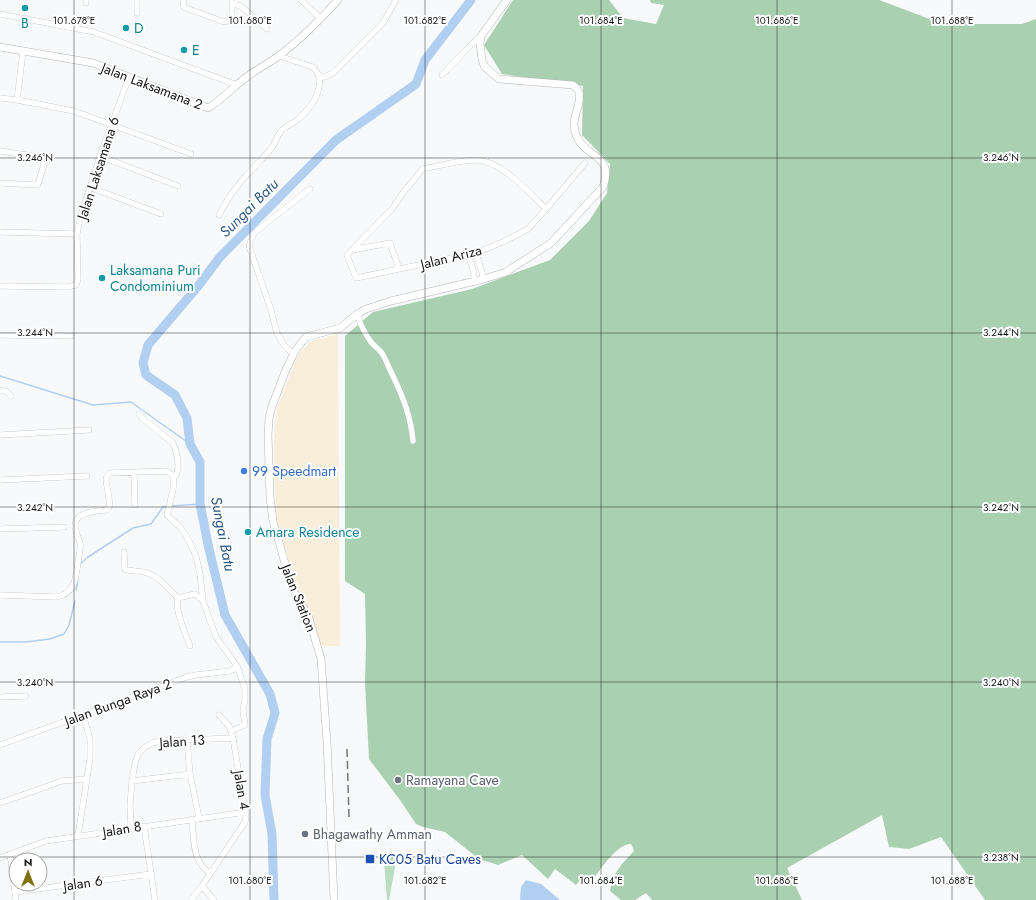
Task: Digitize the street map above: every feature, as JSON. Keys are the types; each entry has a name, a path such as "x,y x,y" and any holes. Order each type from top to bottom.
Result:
{"street":[{"path":"137,0 137,13"},
{"path":"183,0 184,7 224,22 230,20 232,16 232,1"},
{"path":"301,0 321,19"},
{"name":"Jalan Laksamana 2","path":"0,47 93,63 208,108 221,100 244,78 279,56 321,19 338,0"},
{"path":"320,77 326,77 333,73 383,23 396,0"},
{"path":"442,75 481,36 507,0"},
{"path":"232,1 242,7 267,29"},
{"path":"0,14 94,32 237,85"},
{"name":"Jalan Station","path":"334,900 327,742 321,659 308,615 295,594 273,521 270,497 268,435 268,419 271,409 294,353 306,337 340,328 357,314 366,309 391,301 475,282 506,272 551,243 603,187 605,181 606,173 604,165 577,140 574,132 574,121 579,99 579,91 573,85 499,79 485,67 482,60 480,43 481,36"},
{"path":"17,100 23,51"},
{"path":"219,215 244,178 272,148 281,131 309,109 318,92 320,77 313,68 279,56"},
{"name":"Jalan Laksamana 6","path":"0,286 66,287 76,285 78,280 77,234 81,214 100,156 129,77"},
{"path":"0,98 74,111 190,154"},
{"path":"0,151 46,158 37,185 0,183"},
{"path":"100,156 178,186"},
{"path":"352,250 392,209 422,169 457,162 477,160 488,162 499,167 514,179 546,209"},
{"name":"Jalan Ariza","path":"352,250 347,255 356,278 476,253 505,241 528,229 585,163"},
{"path":"90,187 161,214"},
{"path":"294,353 284,345 277,333 270,307 249,246 253,235 260,228 310,189"},
{"path":"0,232 77,234"},
{"path":"352,250 390,243 399,269"},
{"path":"476,253 484,279"},
{"path":"468,255 475,282"},
{"path":"357,314 360,323 371,342 382,354 401,393 411,424 413,441"},
{"path":"0,335 71,336"},
{"path":"0,390 7,392 11,396"},
{"path":"139,414 172,442 175,447 178,470 174,477 173,490 167,513 168,516 181,528 190,541 199,568 203,601 216,637 237,666 244,689 245,700 243,710 245,725 231,731"},
{"path":"0,434 89,430"},
{"path":"0,595 56,597 64,596 69,592 77,576 80,545 75,524 76,519 83,514 106,510 108,508 110,505 106,480 107,476 110,474 166,471 174,477"},
{"path":"134,473 135,505"},
{"path":"0,480 87,476"},
{"path":"0,529 64,527"},
{"path":"124,552 125,569 127,571 141,571 156,576 178,598"},
{"path":"178,598 195,594 203,601"},
{"path":"178,598 178,610 190,646"},
{"name":"Jalan Bunga Raya 2","path":"0,745 187,677 230,671 237,666"},
{"path":"0,697 26,696"},
{"path":"78,836 90,758 90,739 83,715"},
{"name":"Jalan 4","path":"191,900 245,822 246,817 233,738 229,726 219,715"},
{"name":"Jalan 13","path":"131,828 130,806 132,781 138,754 144,748 152,743 162,741 233,738"},
{"path":"187,741 190,774 199,818"},
{"path":"132,781 190,774"},
{"path":"0,803 62,781 86,779"},
{"name":"Jalan 8","path":"16,852 46,841 246,812"},
{"path":"192,819 198,861 203,868 210,873"},
{"path":"144,826 155,900"},
{"name":"Jalan 6","path":"48,888 151,874"},
{"path":"202,886 214,900"},
{"path":"15,892 16,900"}],"shaded area":[{"path":"338,334 340,646 320,646 298,588 277,522 274,439 277,408 297,357 309,342"}],"green space":[{"path":"513,0 609,0 623,18 656,24 664,5 651,3 650,0 879,0 943,24 1022,24 1036,19 1036,900 985,900 941,837 909,849 889,847 882,815 787,868 802,900 652,900 646,893 635,900 621,900 610,891 613,877 634,850 631,844 625,845 613,854 588,886 580,880 576,885 555,869 548,879 522,855 498,865 479,859 445,832 416,824 369,759 365,683 365,594 345,581 345,336 373,312 472,289 550,260 589,221 607,193 610,164 582,135 583,86 502,74 484,45"},
{"path":"390,854 395,857 396,862 389,900 387,900 384,861"}],"water":[{"path":"526,880 541,884 560,900 520,900 521,887"}],"waterway":[{"name":"Sungai Batu","path":"274,900 272,834 265,795 267,739 275,713 270,694 225,615 200,504 200,462 190,444 187,418 175,395 146,375 143,363 148,345 199,285 220,257 336,140 416,84 425,60 471,0"},
{"path":"0,376 93,405 131,402 190,444"},
{"path":"172,506 200,504"},
{"path":"80,564 88,557 133,528 151,524 163,507 168,506"},
{"path":"76,590 78,580"},
{"path":"0,642 25,642 50,639 64,634 69,625 75,601"}],"railway":[{"path":"347,749 349,817"}],"place":[{"name":"B","path":"25,8"},
{"name":"D","path":"126,28"},
{"name":"E","path":"184,50"},
{"name":"Laksamana Puri Condominium","path":"102,278"},
{"name":"99 Speedmart","path":"244,471"},
{"name":"Amara Residence","path":"248,532"},
{"name":"Ramayana Cave","path":"398,780"},
{"name":"Bhagawathy Amman","path":"305,834"},
{"name":"KC05 Batu Caves","path":"370,859"}]}
